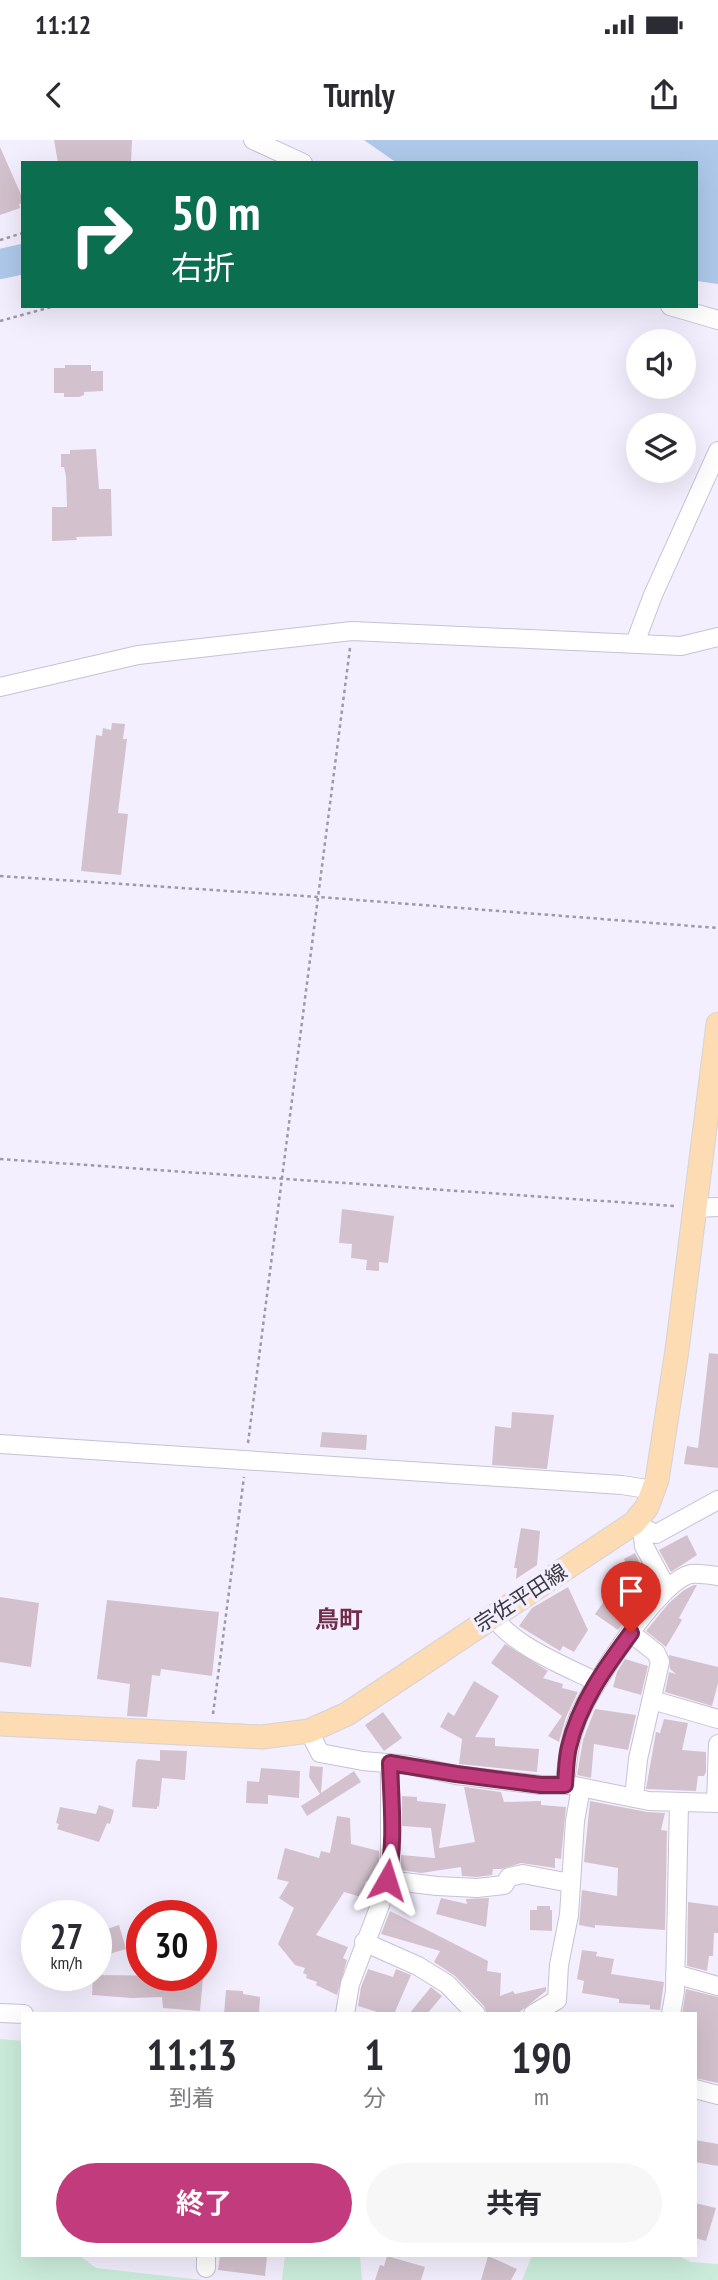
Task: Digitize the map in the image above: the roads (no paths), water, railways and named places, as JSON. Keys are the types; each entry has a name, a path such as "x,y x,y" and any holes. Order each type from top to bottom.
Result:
{"main road":[{"name":"宗佐平田線","path":"0,1724 262,1737 309,1731 347,1714 493,1616 638,1526 657,1480 677,1350 718,1024"}],"street":[{"path":"253,140 299,161"},
{"path":"677,308 718,320"},
{"path":"635,643 653,595 715,458"},
{"path":"0,687 138,655 352,631 681,646 718,637"},
{"path":"695,1208 718,1206"},
{"path":"0,1444 622,1485 653,1490"},
{"path":"638,1526 656,1534 718,1500"},
{"path":"638,1526 644,1546 667,1590"},
{"path":"536,2012 557,2000 559,1965 569,1915 575,1821 568,1749 577,1718 597,1682 656,1600 690,1574 718,1576"},
{"path":"493,1616 500,1628 548,1658 597,1682"},
{"path":"631,1633 656,1653 660,1662 638,1759 634,1798"},
{"path":"652,1700 718,1719"},
{"path":"309,1731 320,1753 468,1776 573,1786 634,1798 679,1803 717,1803 718,1744"},
{"path":"345,2012 350,1984 380,1905 390,1870 390,1763"},
{"path":"671,2012 675,1975 679,1803"},
{"path":"387,1880 477,1888 504,1885 509,1877 523,1874 570,1883"},
{"path":"365,1942 418,1966 447,1984 474,2012"},
{"path":"675,1975 718,1986"},
{"path":"0,2013 21,2014"},
{"path":"697,2090 718,2095"}],"water":[{"path":"364,140 718,140 718,284 698,281 698,161 394,161"}],"waterway":[{"path":"0,264 21,259"}],"district":[{"name":"鳥町","path":"339,1620"}]}
